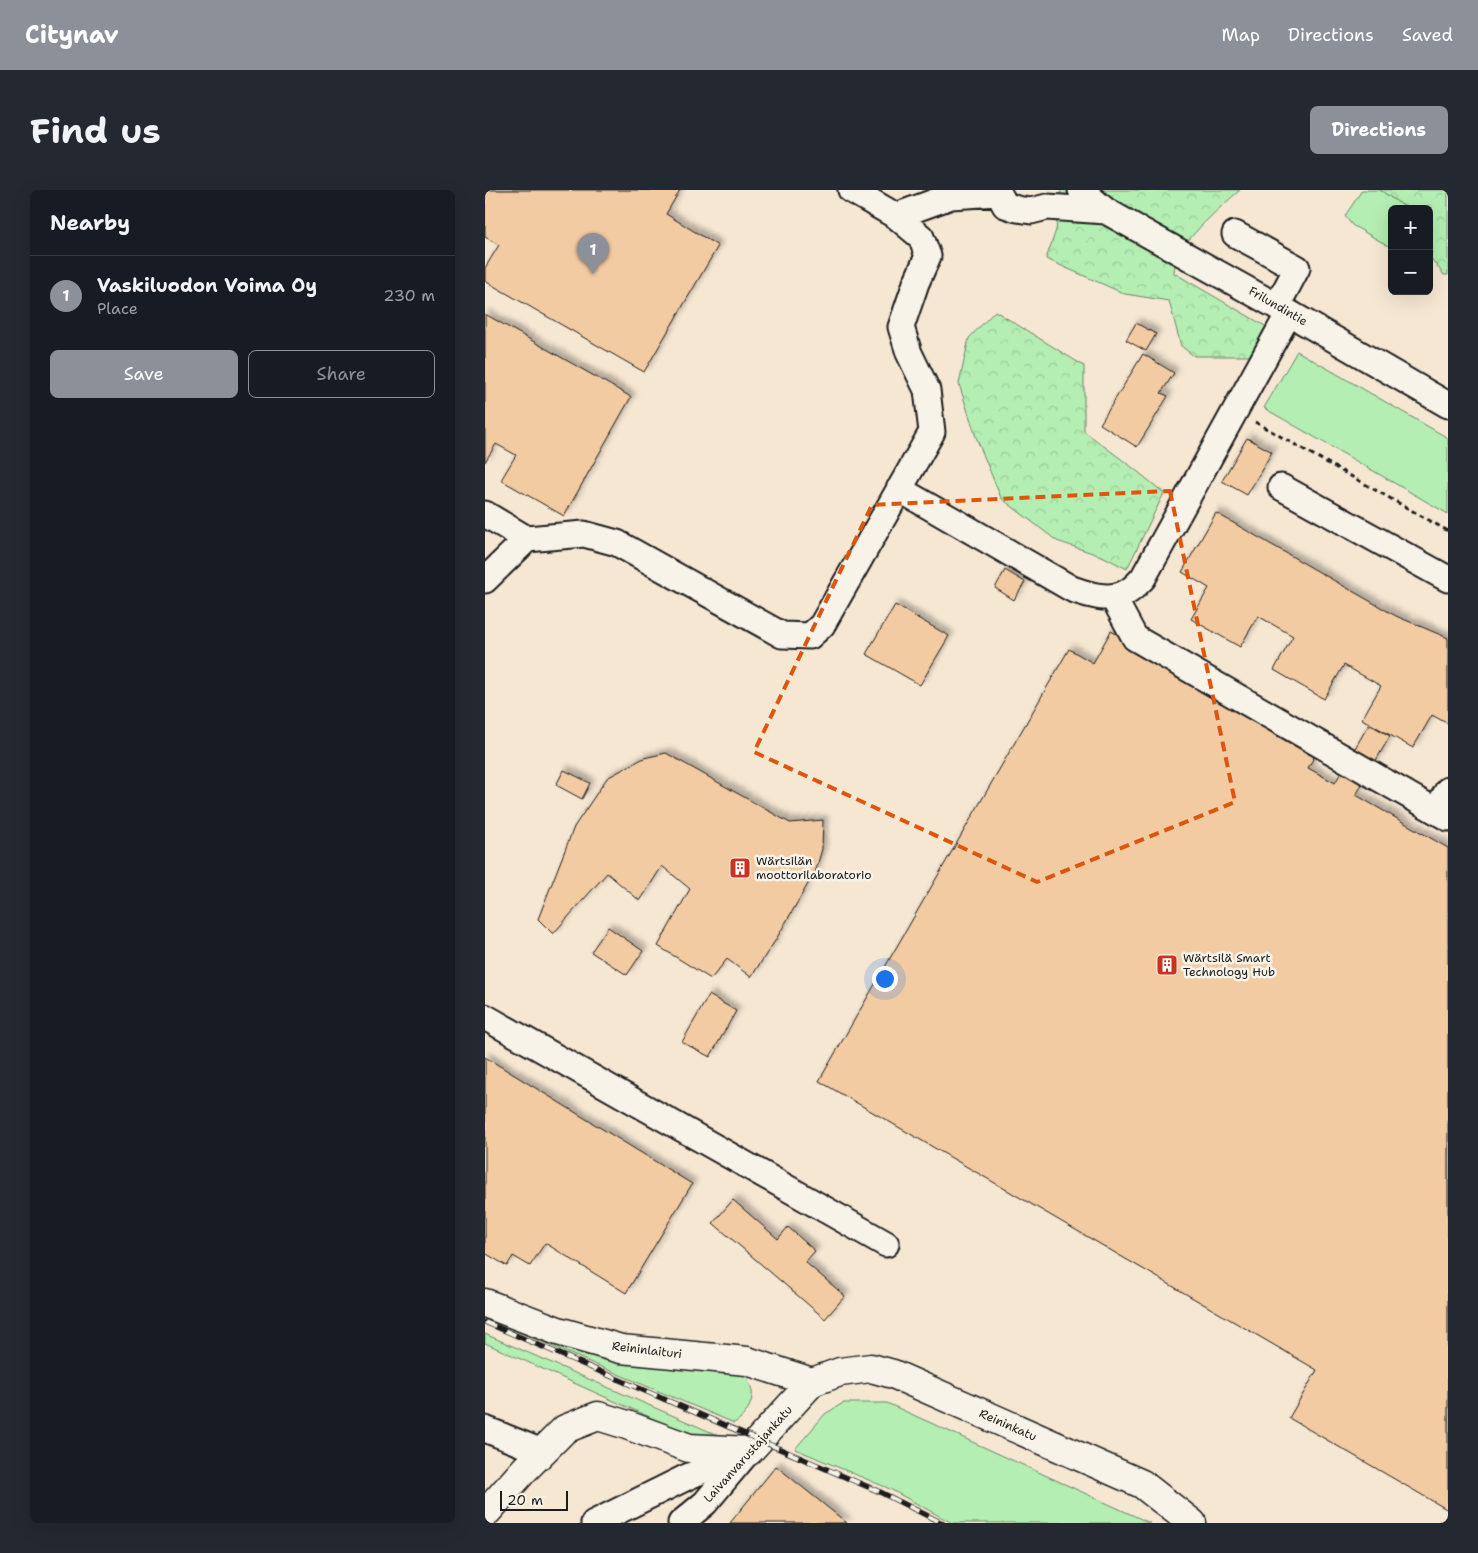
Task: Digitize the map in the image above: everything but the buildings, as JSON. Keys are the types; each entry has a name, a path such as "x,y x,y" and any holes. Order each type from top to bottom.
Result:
{"main road":[{"name":"Reininlaituri","path":"485,1303 558,1331 621,1349 747,1361 812,1382"},
{"name":"Reininkatu","path":"812,1382 840,1372 871,1368 893,1374 1142,1484 1192,1523"},
{"name":"Laivanvarustajankatu","path":"749,1451 812,1382"},
{"path":"485,1514 524,1470 565,1429 598,1416 689,1448 749,1451"}],"street":[{"path":"485,514 527,539 583,534 617,543 782,635 810,636 822,625 932,432 927,390 909,354 901,327 928,256 921,237 896,216 851,190"},
{"name":"Frilundintie","path":"1081,190 1106,211 1448,405"},
{"path":"896,216 951,196 998,192"},
{"name":"Frilundintie","path":"998,192 1005,205 1017,209 1031,211 1047,207 1106,211"},
{"path":"899,489 1072,589 1092,596 1113,598 1128,592 1143,578 1283,310 1297,268 1235,234"},
{"path":"1281,486 1448,580"},
{"path":"485,580 527,539"},
{"path":"1113,598 1135,638 1442,815 1448,790"},
{"path":"485,1017 886,1244"},
{"path":"485,1429 542,1452"},
{"path":"594,1523 687,1477 749,1451"},
{"name":"Laivanvarustajankatu","path":"681,1523 705,1503 749,1451"}],"path":[{"path":"1248,418 1448,531"}],"highlighted area":[{"path":"1170,491 1235,802 1037,882 754,752 872,505"}],"green space":[{"path":"1061,190 1240,190 1210,217 1189,240 1176,262 1174,273 1267,327 1249,356 1194,356 1181,346 1169,301 1125,294 1046,259 1056,230"},
{"path":"1362,190 1380,190 1402,205 1388,205 1388,246 1352,225 1345,216"},
{"path":"1380,190 1448,190 1448,275 1444,275 1433,261 1433,205 1402,205"},
{"path":"995,311 1084,366 1084,431 1164,493 1127,569 1104,557 1057,541 1001,498 976,437 959,384 969,338"},
{"path":"1297,351 1448,438 1448,514 1264,408"},
{"path":"485,1312 586,1355 627,1363 733,1370 746,1375 752,1391 750,1405 745,1414 734,1423 485,1318"},
{"path":"485,1334 729,1440 709,1438 674,1428 485,1343"},
{"path":"843,1403 887,1403 1150,1523 952,1523 890,1489 795,1449 825,1414"}],"railway":[{"path":"485,1322 880,1492 942,1523"}],"place":[{"name":"Vaskiluodon Voima Oy","path":"593,274"},
{"name":"Wärtsilän moottorilaboratorio","path":"740,868"},
{"name":"Wärtsilä Smart Technology Hub","path":"1167,965"}]}
